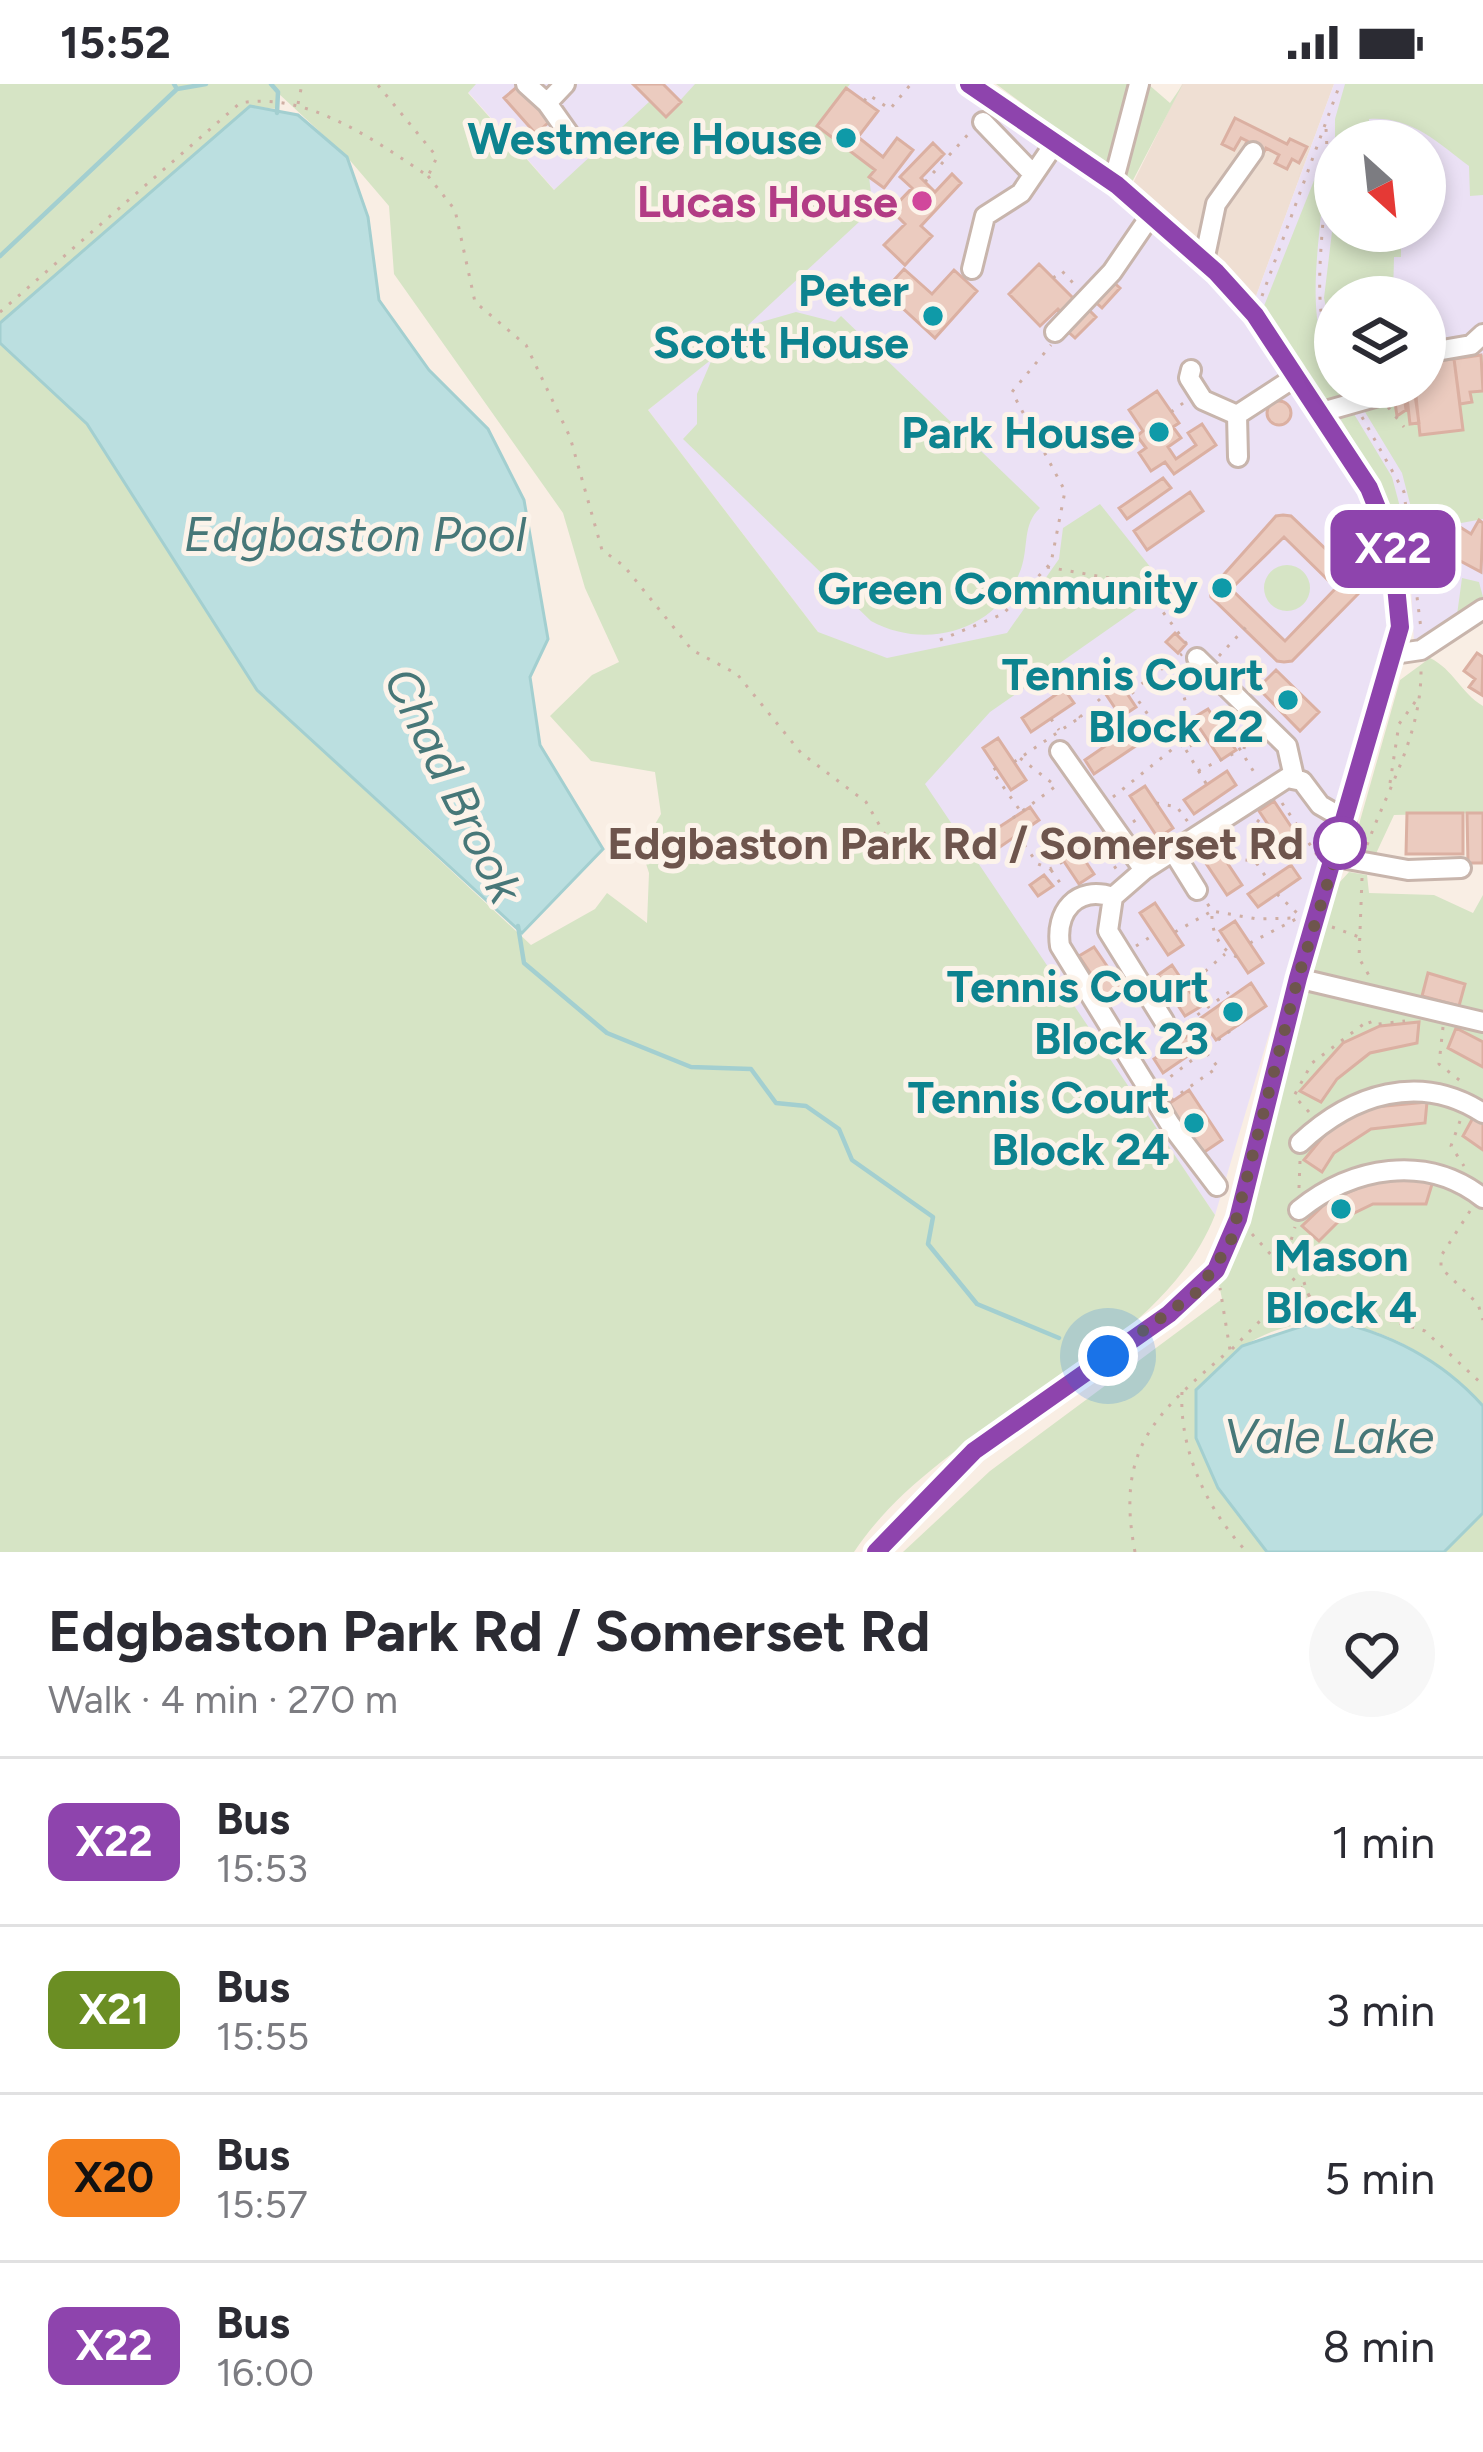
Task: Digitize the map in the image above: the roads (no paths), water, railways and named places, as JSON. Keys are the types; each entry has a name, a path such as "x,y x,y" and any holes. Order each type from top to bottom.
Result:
{"street":[{"path":"526,84 547,103 577,144"},
{"path":"547,103 566,84"},
{"path":"876,1552 974,1451 1169,1314 1216,1270 1238,1219 1298,978 1306,919 1327,857 1346,820 1394,654 1400,600 1392,545 1369,488 1255,315 1204,261 1113,183 969,84"},
{"path":"1113,183 1139,84"},
{"path":"998,104 981,123 1033,174"},
{"path":"972,269 986,216 1021,193 1054,142"},
{"path":"1204,261 1216,204 1253,152"},
{"path":"1055,332 1088,298 1150,215"},
{"path":"1446,349 1471,345 1483,334"},
{"path":"1191,370 1189,377 1203,400 1237,415"},
{"path":"1237,415 1297,376"},
{"path":"1322,412 1334,408"},
{"path":"1237,415 1238,457"},
{"path":"1394,654 1435,642 1483,609"},
{"path":"1197,648 1287,746 1294,777 1320,806 1346,820"},
{"path":"1060,741 1144,870"},
{"path":"1216,1186 1155,1099 1060,946 1058,921 1074,901 1119,891 1245,804 1265,785 1294,777"},
{"path":"1174,853 1197,890"},
{"path":"1327,857 1408,870 1461,868"},
{"path":"1119,891 1108,932 1168,1028"},
{"path":"1298,978 1483,1022"},
{"path":"1300,1143 1320,1124 1369,1098 1422,1090 1448,1093 1483,1113"},
{"path":"1299,1210 1336,1185 1382,1170 1438,1174 1462,1181 1483,1197"}],"water":[{"name":"Edgbaston Pool","path":"250,106 298,115 347,157 368,217 379,300 429,370 488,429 524,500 548,639 530,677 540,745 603,849 522,933 257,690 87,424 0,343 0,323"},
{"name":"Vale Lake","path":"1324,1319 1411,1349 1449,1374 1483,1406 1483,1513 1444,1552 1267,1552 1218,1488 1196,1438 1196,1390 1242,1346"}],"waterway":[{"name":"Chad Brook","path":"174,84 177,89 206,84"},
{"name":"Chad Brook","path":"271,84 278,92 277,113"},
{"path":"0,256 177,89"},
{"name":"Chad Brook","path":"518,926 524,963 607,1033 691,1067 751,1069 776,1103 806,1106 839,1129 852,1160 933,1217 928,1244 977,1304 1059,1338"}],"place":[{"name":"Westmere House","path":"846,138"},
{"name":"Lucas House","path":"922,201"},
{"name":"Peter Scott House","path":"933,316"},
{"name":"Park House","path":"1159,432"},
{"name":"Green Community","path":"1222,588"},
{"name":"Tennis Court Block 22","path":"1288,700"},
{"name":"Edgbaston Park Rd / Somerset Rd","path":"1340,843"},
{"name":"Tennis Court Block 23","path":"1233,1012"},
{"name":"Tennis Court Block 24","path":"1194,1123"},
{"name":"Mason Block 4","path":"1341,1209"}]}
